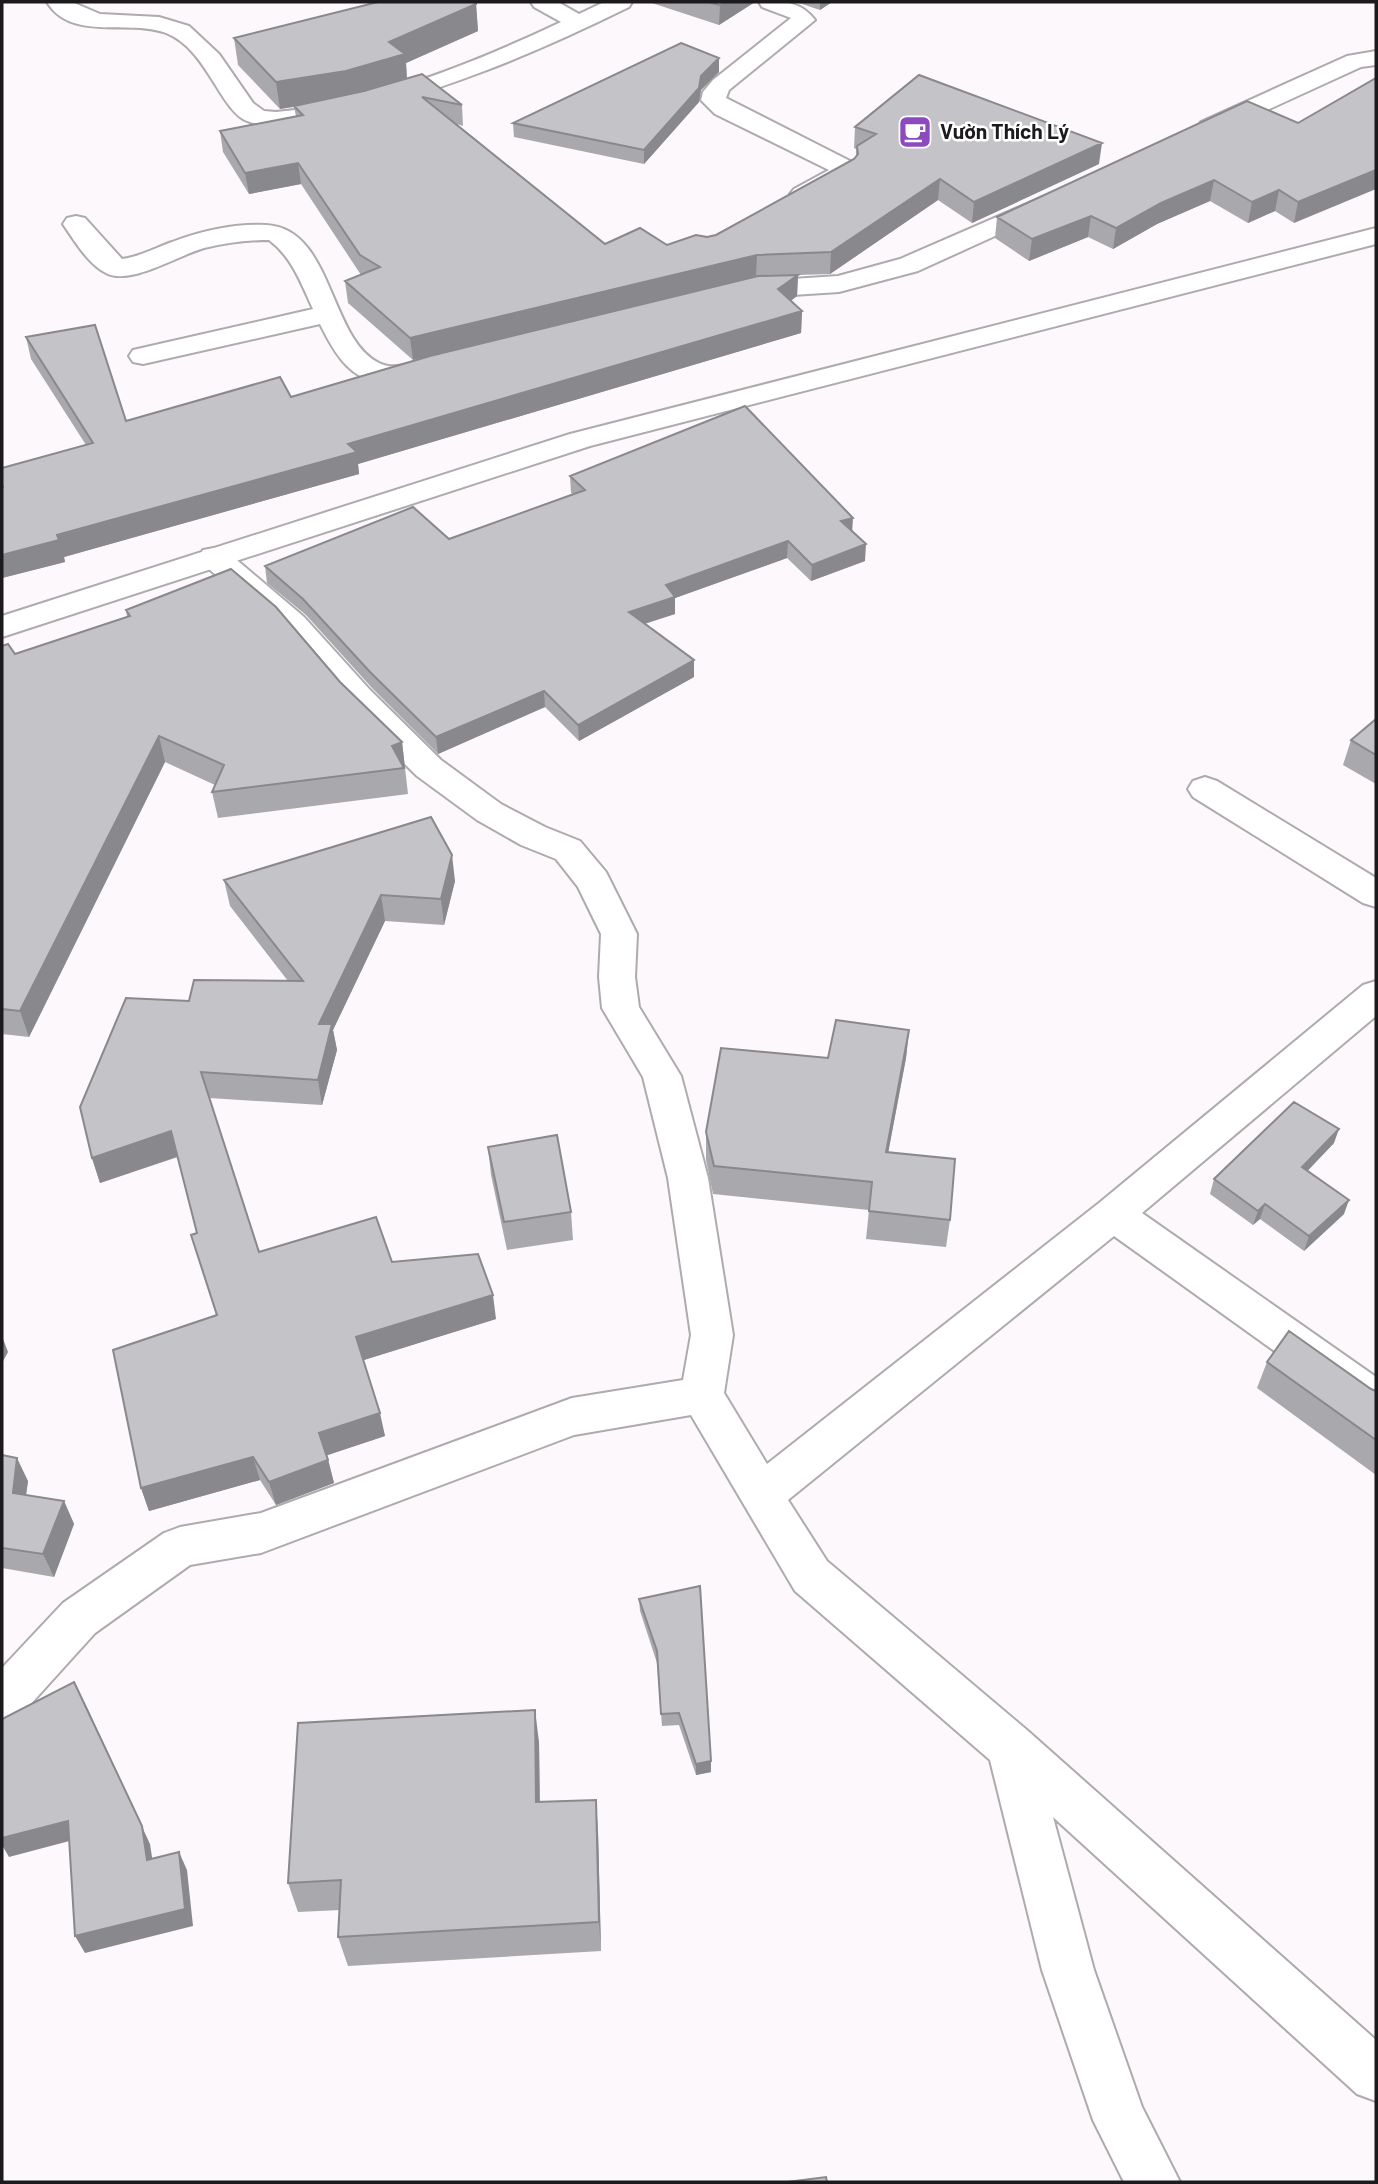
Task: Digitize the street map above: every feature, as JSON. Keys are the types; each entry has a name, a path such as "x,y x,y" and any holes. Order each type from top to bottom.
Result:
{"street":[{"path":"58,2 90,21 155,24 172,27 186,34 220,71 247,112 272,120 341,108 439,82 481,67 621,2"},
{"path":"542,2 579,23"},
{"path":"770,2 798,12 803,20 722,85 715,92 713,100 724,109 841,166 842,173 785,204"},
{"path":"1191,135 1355,61 1376,58"},
{"path":"719,297 757,287 839,284 909,265 1068,193"},
{"path":"76,224 104,259 116,268 150,261 189,244 257,232 276,234 288,241 309,271 326,314 361,366 383,376 447,363"},
{"path":"2,627 580,440 1376,236"},
{"path":"143,356 326,314"},
{"path":"215,557 293,624 358,698 429,768 489,812 533,836 568,850 593,880 619,934 617,977 621,1008 662,1076 688,1178 712,1335 702,1395 811,1576 1012,1747 1376,2074"},
{"path":"1205,789 1376,894"},
{"path":"761,1494 1113,1214 1376,995"},
{"path":"1113,1214 1376,1400"},
{"path":"2,1701 79,1618 180,1547 261,1533 572,1417 702,1395"},
{"path":"1012,1747 1068,1970 1120,2120 1153,2182"}],"building":[{"path":"378,2 476,4 389,42 405,54 346,71 276,82 234,38"},
{"path":"681,43 719,58 701,76 699,88 644,150 513,123"},
{"path":"422,74 462,105 422,97 605,244 640,228 667,245 696,235 716,235 854,159 858,154 857,146 876,134 855,127 919,75 1102,143 974,202 940,179 831,252 757,255 410,338 345,281 380,267 360,255 298,163 245,173 220,131 303,115 294,106 364,91"},
{"path":"1376,78 1376,170 1298,202 1279,190 1252,202 1214,180 1161,203 1116,228 1091,216 1032,239 997,217 1247,101 1298,123"},
{"path":"798,275 778,289 802,311 348,444 357,452 57,535 59,540 2,555 2,468 93,443 26,337 95,325 126,421 280,377 291,397 430,356 758,276"},
{"path":"745,406 853,518 841,521 866,544 812,565 788,541 666,585 675,597 629,612 694,660 578,725 544,691 436,737 370,672 303,599 265,566 413,507 449,539 585,490 570,476"},
{"path":"231,569 276,607 340,682 402,742 392,746 404,768 212,792 224,765 159,736 20,1011 2,1009 2,646 8,644 15,654 130,616 126,610"},
{"path":"1376,719 1376,755 1351,740"},
{"path":"431,817 452,855 441,899 381,895 319,1024 332,1024 318,1080 201,1072 259,1252 376,1217 392,1262 478,1254 493,1295 356,1337 380,1413 319,1433 328,1460 269,1482 253,1457 141,1488 113,1350 217,1315 191,1235 197,1233 171,1131 92,1158 80,1107 126,998 189,1001 194,980 303,981 224,880"},
{"path":"836,1020 909,1030 886,1152 955,1159 950,1220 869,1211 872,1182 714,1166 706,1132 721,1048 828,1058"},
{"path":"1294,1102 1339,1129 1302,1167 1349,1200 1309,1236 1265,1204 1258,1211 1214,1179"},
{"path":"557,1135 571,1212 504,1222 488,1147"},
{"path":"1289,1331 1376,1391 1376,1440 1267,1362"},
{"path":"2,1455 17,1458 13,1493 64,1501 43,1554 2,1548"},
{"path":"700,1586 711,1761 696,1764 679,1713 661,1714 657,1651 639,1599"},
{"path":"74,1682 142,1826 147,1860 179,1852 185,1909 75,1936 68,1821 2,1838 2,1719"},
{"path":"535,1710 536,1802 596,1800 599,1922 338,1937 341,1880 288,1883 298,1723"},
{"path":"826,2177 827,2182 787,2182"}],"place":[{"name":"Vườn Thích Lý","path":"915,132"}]}
